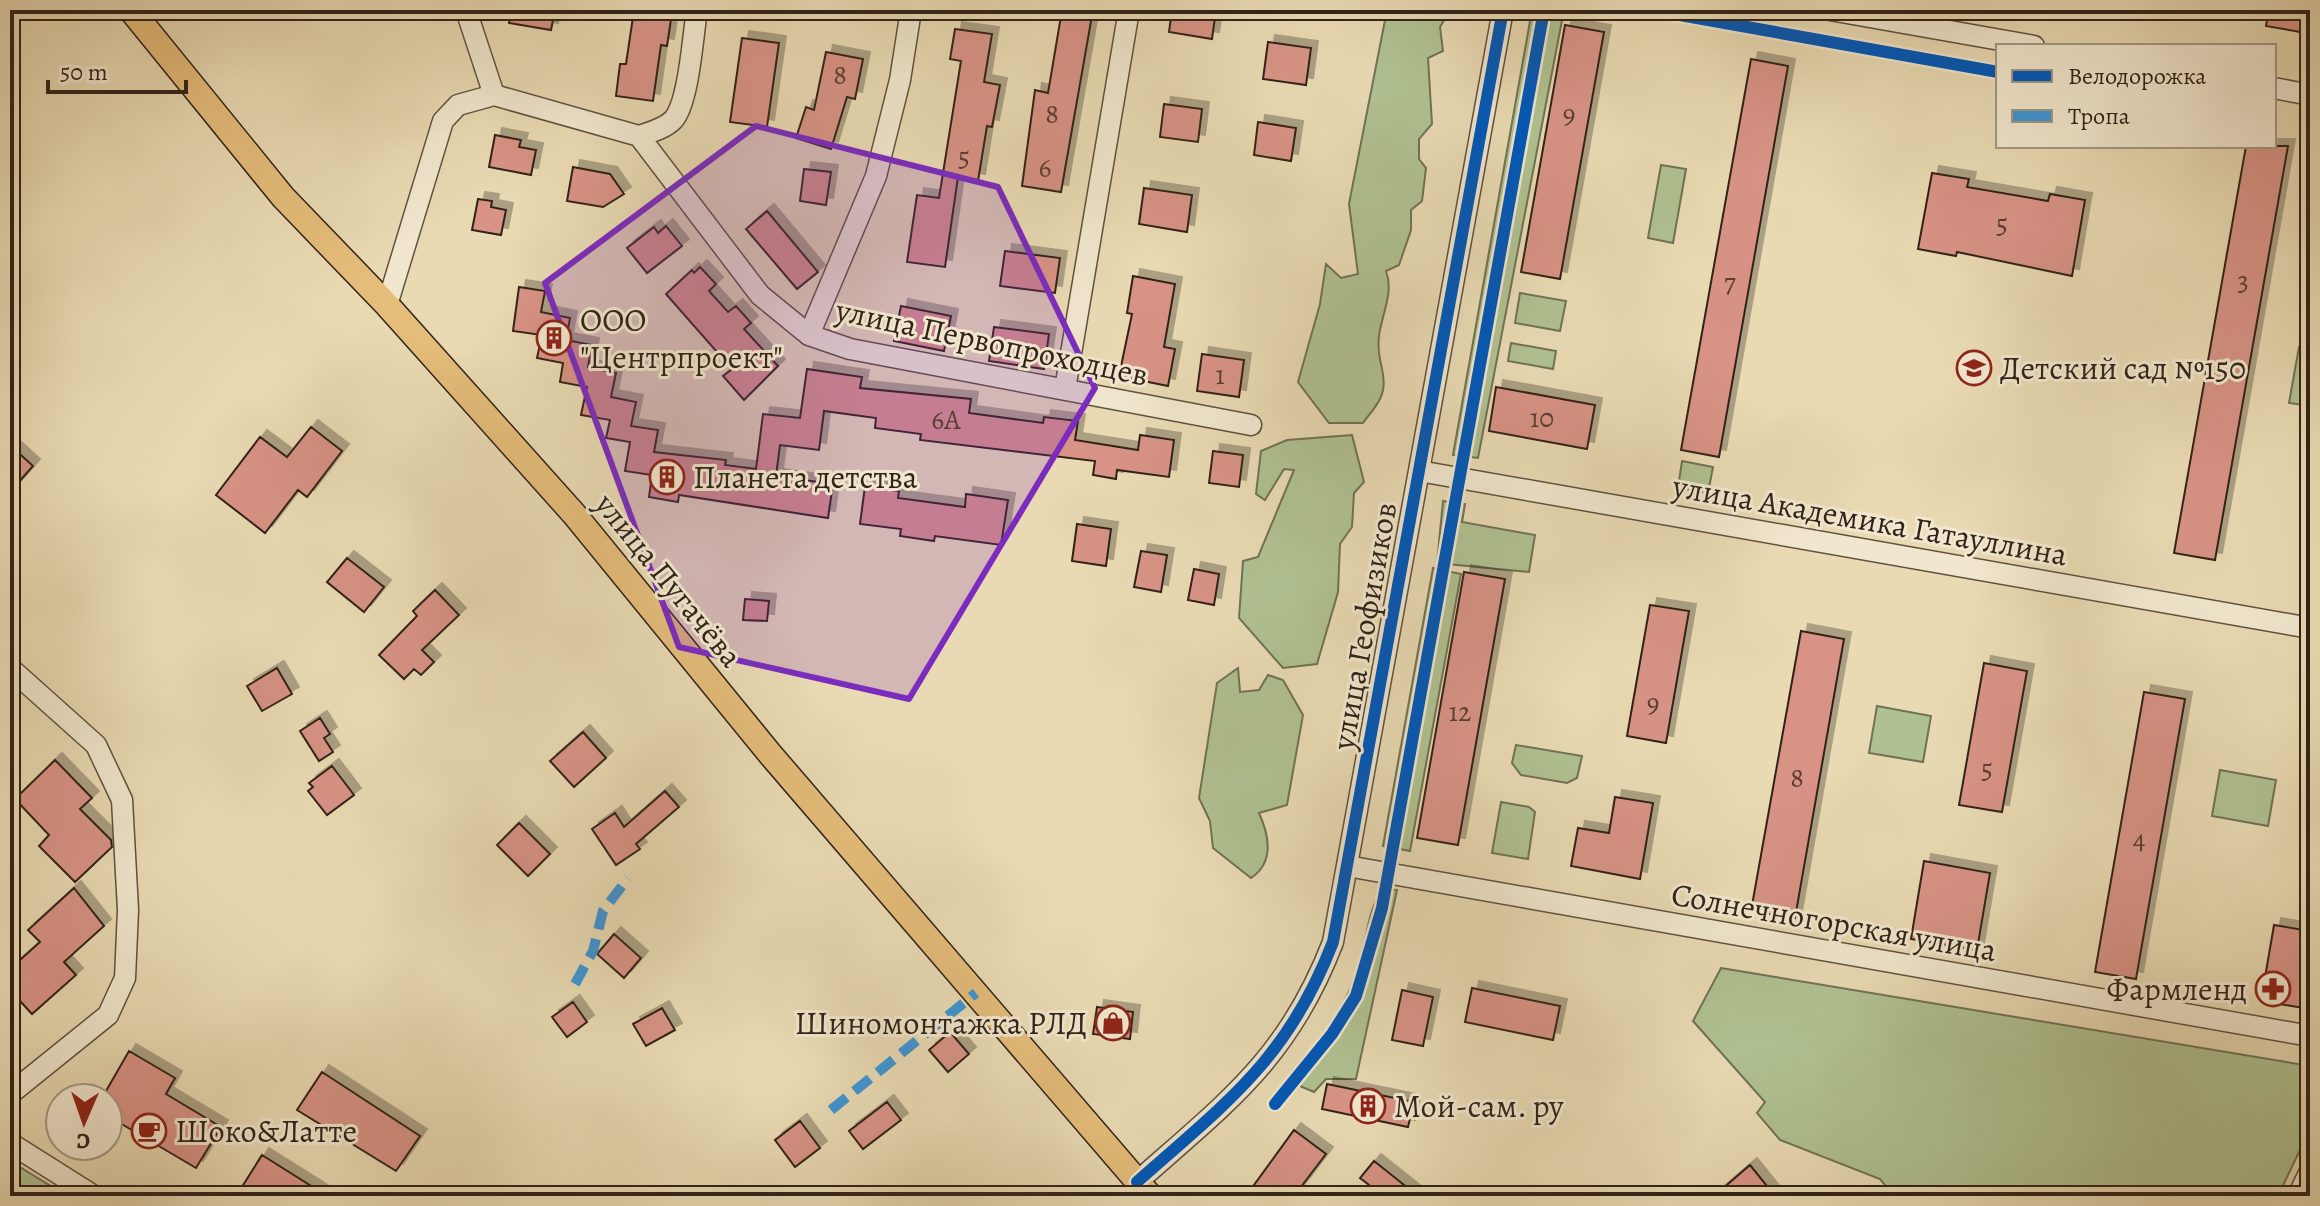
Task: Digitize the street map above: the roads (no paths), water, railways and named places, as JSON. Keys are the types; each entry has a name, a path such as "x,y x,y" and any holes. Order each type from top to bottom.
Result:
{"main road":[{"name":"улица Пугачёва","path":"131,10 283,197 387,305 574,514 770,754 1143,1189"}],"street":[{"path":"466,10 494,95"},
{"path":"387,305 443,121 458,105 494,95 639,136 657,131 675,118 686,77 697,10"},
{"path":"809,335 876,176 900,80 911,10"},
{"path":"1065,389 1129,10"},
{"name":"улица Геофизиков","path":"1143,1189 1239,1091 1291,1030 1309,999 1333,942 1503,10"},
{"path":"1830,10 2023,44"},
{"path":"2276,88 2310,95"},
{"name":"улица Первопроходцев","path":"639,136 760,295 809,335 850,349 1251,425"},
{"name":"улица Академика Гатауллина","path":"1419,471 2310,628"},
{"path":"10,668 96,745 122,800 128,910 125,978 108,1015 10,1094"},
{"name":"Солнечногорская улица","path":"1347,866 2310,1036"},
{"path":"10,1143 94,1196"},
{"path":"2298,1196 2310,1171"}],"place":[{"name":"ООО \"Центрпроект\"","path":"554,338"},
{"name":"Детский сад №150","path":"1974,368"},
{"name":"Планета детства","path":"667,477"},
{"name":"Фармленд","path":"2273,989"},
{"name":"Шиномонтажка РЛД","path":"1113,1023"},
{"name":"Мой-сам. ру","path":"1368,1106"},
{"name":"Шоко&Латте","path":"149,1131"}]}
